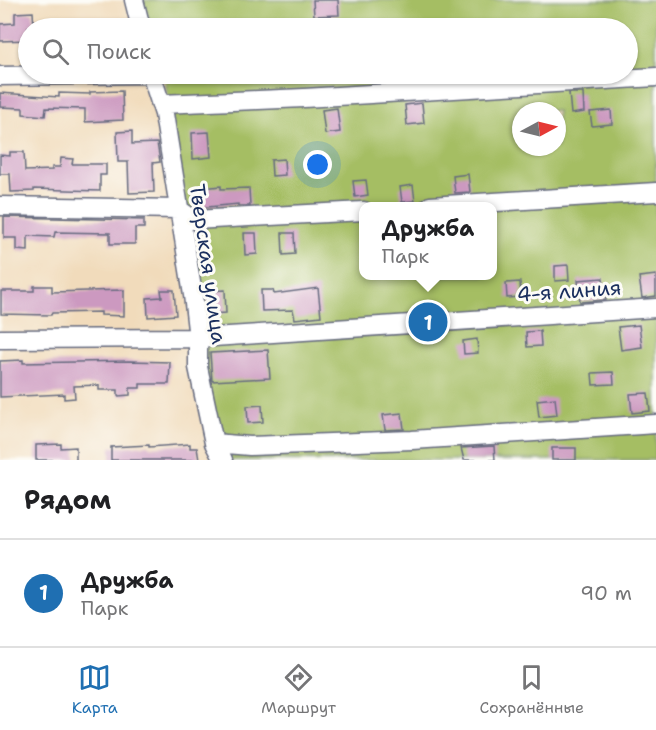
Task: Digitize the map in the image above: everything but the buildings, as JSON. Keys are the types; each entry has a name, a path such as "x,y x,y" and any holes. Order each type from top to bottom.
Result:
{"street":[{"path":"134,0 138,18"},
{"path":"0,76 18,76"},
{"path":"638,78 656,77"},
{"name":"Тверская улица","path":"155,84 161,104 193,295 198,338 198,368 214,443 223,460"},
{"path":"161,104 538,84"},
{"path":"497,203 656,192"},
{"path":"0,206 178,210 194,220 359,211"},
{"name":"4-я линия","path":"0,339 198,338 656,308"},
{"path":"214,443 250,447 389,441 656,424"}],"green space":[{"path":"143,0 656,0 656,460 223,460 214,448 184,196 166,84 638,84 638,18 148,18"}],"place":[{"name":"Дружба","path":"428,322"}]}
